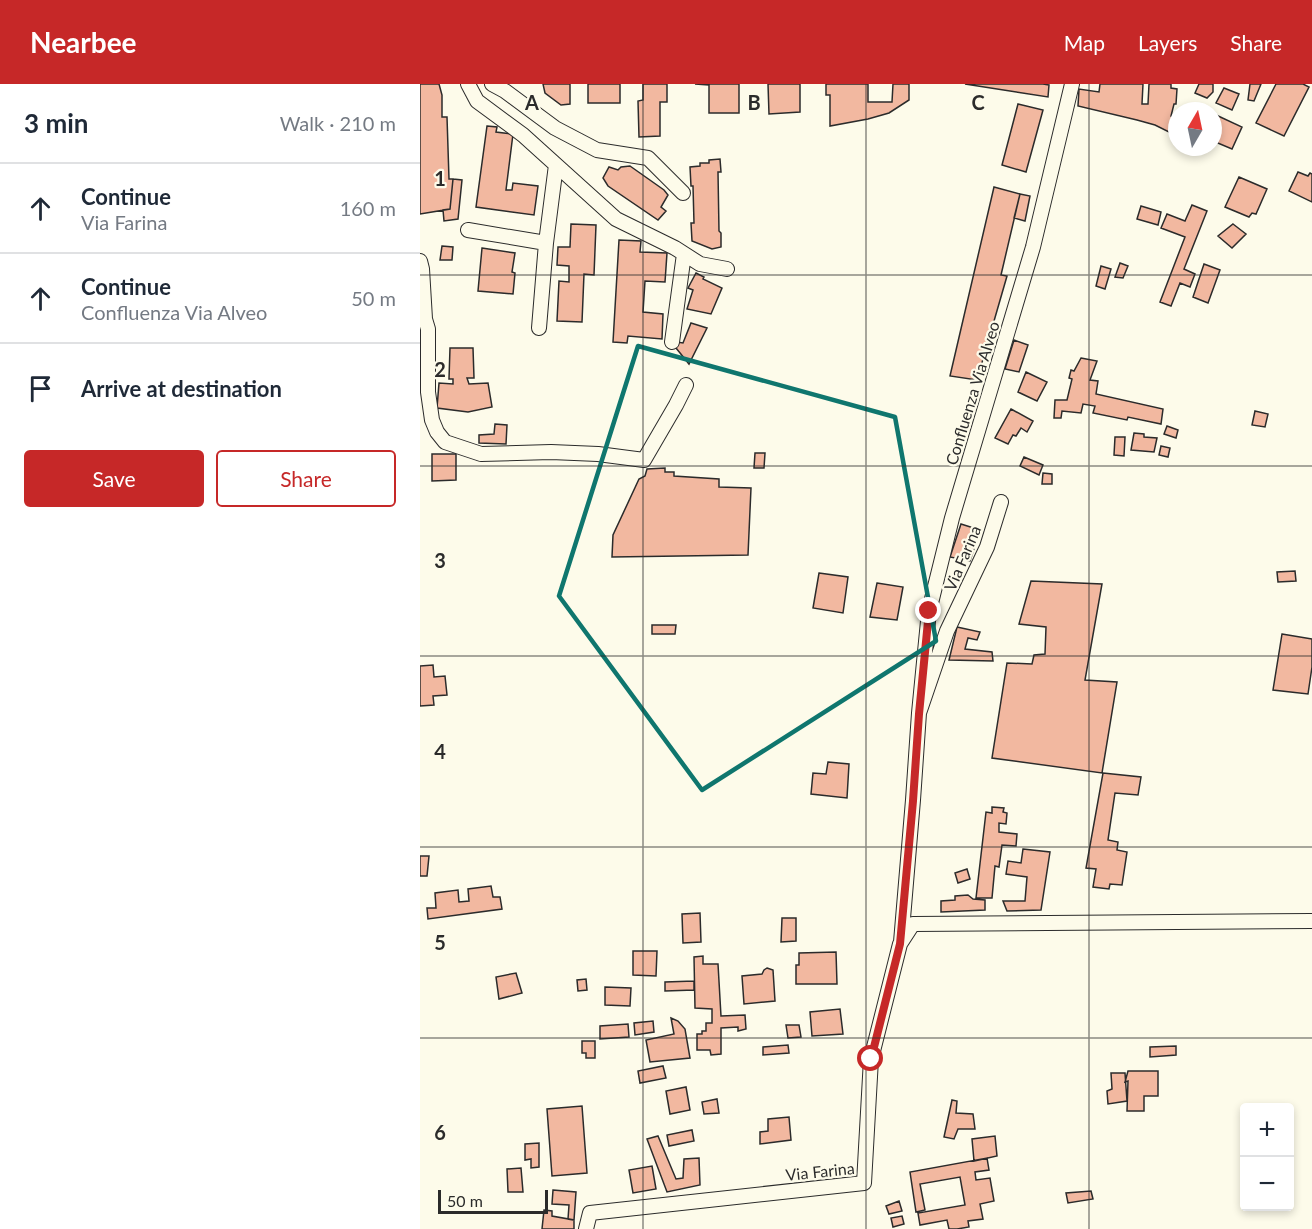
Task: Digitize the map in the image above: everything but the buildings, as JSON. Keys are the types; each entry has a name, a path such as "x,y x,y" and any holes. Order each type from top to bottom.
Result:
{"street":[{"path":"468,84 477,101 523,135 616,219 700,264 727,269"},
{"path":"492,84 555,128 597,150 648,158 683,193"},
{"name":"Confluenza Via Alveo","path":"919,714 929,611 952,518 1033,247 1072,84"},
{"path":"539,328 546,243 556,165"},
{"path":"468,230 546,243"},
{"path":"672,342 684,254"},
{"path":"420,261 422,319 428,329 426,419 445,442 481,454 551,452 598,454 644,460 686,385"},
{"name":"Via Farina","path":"586,1229 590,1213 864,1183 871,1059 900,944 919,714 947,632 987,547 1001,502"},
{"name":"Via Farina","path":"900,944 913,924 1312,922"}],"highlighted area":[{"path":"638,346 895,417 936,641 702,790 559,596"}],"route":[{"path":"871,1059 900,944 929,611"}]}
